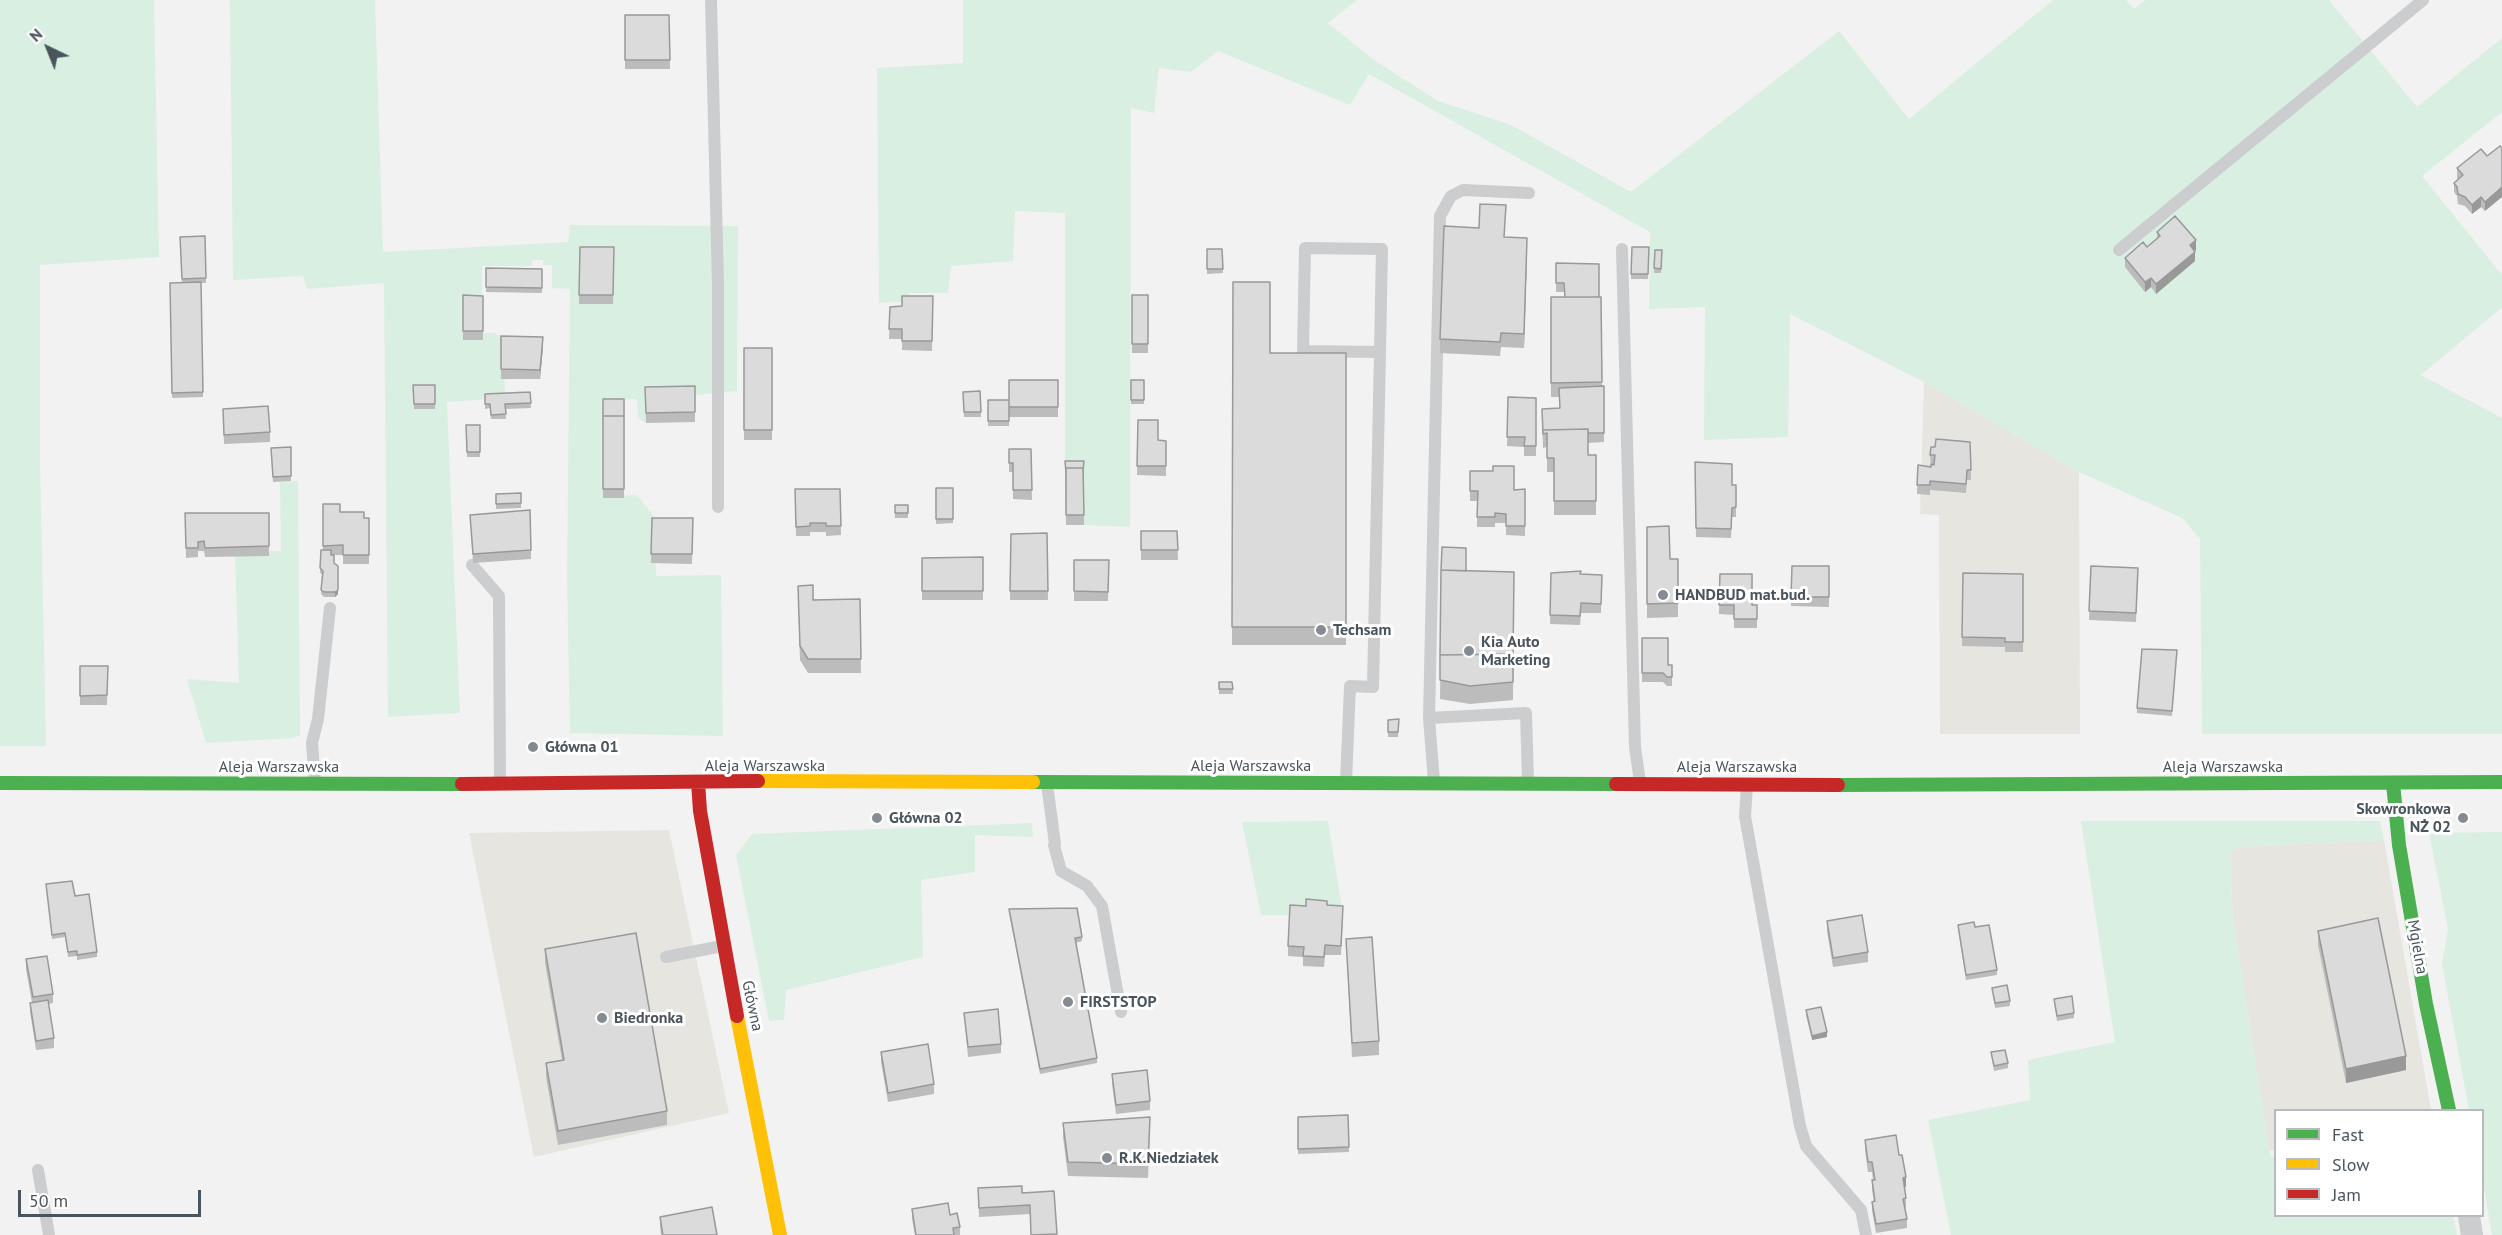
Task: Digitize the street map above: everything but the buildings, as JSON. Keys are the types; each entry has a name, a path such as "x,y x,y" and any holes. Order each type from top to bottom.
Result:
{"street":[{"name":"Główna","path":"698,782 700,811 723,946 780,1235"},
{"name":"Aleja Warszawska","path":"0,783 2502,782"},
{"name":"Mgielna","path":"2393,783 2401,856 2426,1004 2449,1109"},
{"path":"2469,1217 2472,1235"}],"lane":[{"path":"711,0 718,285 718,507"},
{"path":"2119,250 2423,0"},
{"path":"1434,783 1429,718 1440,216 1450,196 1463,190 1529,193"},
{"path":"1346,782 1350,686 1373,687 1380,352 1382,249 1305,248 1303,351 1380,352"},
{"path":"1622,249 1635,747 1640,783"},
{"path":"472,565 499,596 500,783"},
{"path":"315,783 312,743 318,719 330,608"},
{"path":"1429,718 1526,713 1528,783"},
{"path":"1047,783 1056,844 1054,845 1061,871 1087,886 1102,906 1121,1012"},
{"path":"1747,783 1745,816 1800,1126 1806,1146 1861,1210 1866,1235"},
{"path":"666,957 723,946"},
{"path":"38,1170 49,1235"}],"shaded area":[{"path":"1924,382 2079,472 2080,734 1940,734 1939,515 1920,514"},
{"path":"669,830 729,1113 534,1157 469,833"},
{"path":"2384,840 2431,1109 2274,1109 2274,1150 2269,1151 2233,921 2230,853 2240,847"}],"green space":[{"path":"0,0 154,0 159,257 40,265 40,462 46,746 0,746"},
{"path":"230,0 375,0 383,252 568,242 570,225 738,226 737,391 645,397 646,423 638,418 637,399 609,400 613,496 637,495 656,519 656,576 721,575 723,736 570,733 567,578 570,289 552,288 552,265 543,265 543,260 532,260 532,266 482,266 482,297 472,333 494,333 503,337 505,398 447,402 460,713 388,717 384,283 307,289 303,276 233,280"},
{"path":"963,0 1357,0 1328,23 1374,60 1438,101 1511,125 1631,192 1839,31 1909,119 2053,0 2126,0 2134,9 2146,0 2329,0 2417,107 2502,38 2502,112 2422,176 2502,275 2502,307 2421,375 2502,418 2502,734 2202,734 2200,539 2182,518 2079,472 1924,382 1790,314 1788,437 1704,440 1705,307 1649,309 1650,232 1369,74 1350,105 1218,51 1191,72 1159,68 1154,113 1131,108 1130,527 1084,525 1084,466 1065,466 1065,213 1015,211 1013,261 951,266 948,293 909,293 909,301 879,303 877,68 963,63"},
{"path":"298,481 300,735 292,738 206,743 187,679 239,683 235,552 281,551 280,482"},
{"path":"1328,821 1343,915 1261,915 1242,822"},
{"path":"2081,821 2380,821 2384,840 2240,847 2230,854 2233,921 2269,1151 2274,1157 2274,1217 2453,1217 2457,1235 1951,1235 1928,1120 2030,1100 2028,1060 2115,1042"},
{"path":"1032,823 1033,837 975,835 975,872 921,880 923,957 786,990 784,1020 769,1021 736,855 752,834"},
{"path":"2502,832 2502,1235 2492,1235 2484,1188 2484,1109 2469,1109 2442,964 2448,929 2429,833"}],"traffic: fast":[{"path":"1033,782 1616,784"},
{"path":"1838,785 2502,782"},
{"path":"0,783 462,784"},
{"path":"2393,783 2399,845 2426,1004 2449,1109"}],"traffic: slow":[{"path":"758,781 1033,782"},
{"path":"737,1016 780,1235"}],"traffic: jam":[{"path":"462,784 758,781"},
{"path":"698,782 700,811 737,1016"},
{"path":"1616,784 1838,785"}],"place":[{"name":"HANDBUD mat.bud.","path":"1663,595"},
{"name":"Techsam","path":"1321,630"},
{"name":"Kia Auto Marketing","path":"1469,651"},
{"name":"Główna 01","path":"533,747"},
{"name":"Główna 02","path":"877,818"},
{"name":"Skowronkowa NŻ 02","path":"2463,818"},
{"name":"FIRSTSTOP","path":"1068,1002"},
{"name":"Biedronka","path":"602,1018"},
{"name":"R.K.Niedziałek","path":"1107,1158"}]}
